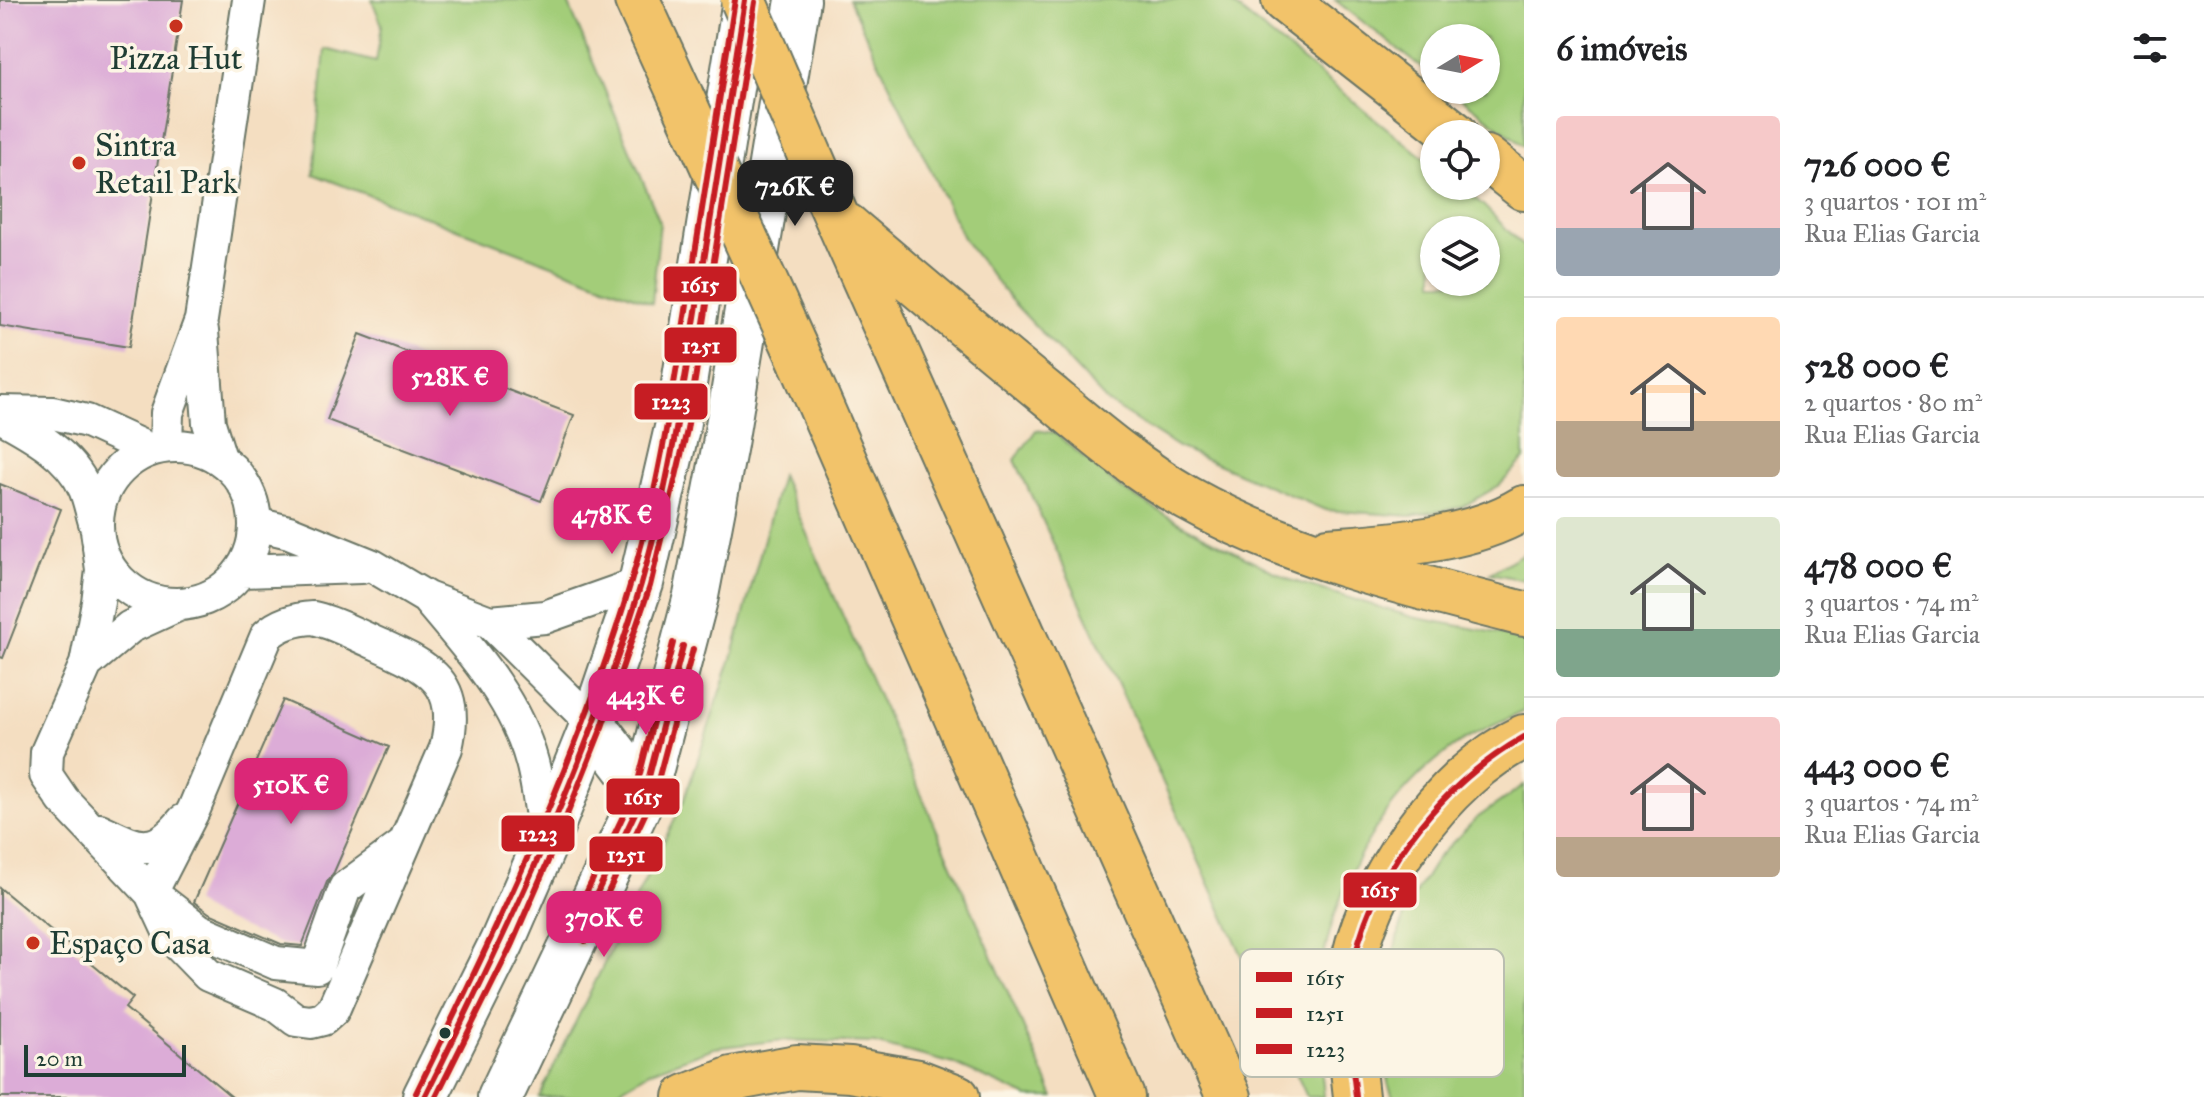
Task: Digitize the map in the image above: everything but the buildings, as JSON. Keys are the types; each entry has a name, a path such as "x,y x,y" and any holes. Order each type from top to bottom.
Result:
{"highway":[{"path":"637,0 801,361 1122,1097"},
{"path":"744,0 833,210 1229,1097"},
{"path":"1284,0 1437,120"},
{"path":"1500,169 1524,188"},
{"path":"833,210 995,352 1119,453 1187,498 1310,552 1409,584 1524,614"},
{"path":"1310,552 1398,544 1471,529 1505,519 1524,508"},
{"path":"1358,949 1368,917 1398,858 1427,817 1459,780 1500,748 1524,737"},
{"path":"686,1097 732,1079 797,1067 850,1070 918,1082 957,1097"},
{"path":"1354,1077 1356,1097"}],"street":[{"path":"425,1097 502,942 546,841 593,724 641,583 677,428 744,0"},
{"path":"500,1097 645,792 696,596 725,444 798,0"},
{"path":"593,724 645,792"}],"lane":[{"path":"158,447 201,320 249,0"},
{"path":"201,320 209,423 220,458"},
{"path":"0,414 53,413 87,421 158,447 194,447 220,458 239,476 251,499 256,524 252,549 241,571 224,589 202,600 178,605 130,627 86,664"},
{"path":"0,414 64,458 84,487 107,566 130,589 157,602 178,605"},
{"path":"158,447 128,461 110,479 100,502 98,537 102,570 86,664 51,738 46,775 63,800 151,893 199,930 276,963 317,967 345,888 404,845"},
{"path":"256,524 289,532 373,566 427,598 490,622 593,724"},
{"path":"241,571 373,566"},
{"path":"490,622 545,617 641,583"},
{"path":"427,598 490,673 511,713 531,759 546,841"},
{"path":"297,619 321,620 422,664 437,679 448,698 450,723 446,748 333,1010 323,1019 311,1022 296,1020 275,1004 208,975 172,938 151,893 194,809 267,635 280,625 297,619"},
{"path":"89,825 142,848 158,846 194,809"}],"green space":[{"path":"372,0 567,0 660,222 652,303 313,174 325,49 376,62 382,25"},
{"path":"849,0 1227,0 1420,155 1420,200 1477,200 1494,216 1420,216 1420,296 1500,296 1500,222 1524,247 1524,459 1500,485 1462,507 1411,516 1325,510 1178,447 1107,402 1010,299 964,240"},
{"path":"1335,0 1524,0 1524,146 1500,128 1500,120 1490,120 1469,104 1500,104 1500,24 1420,24 1420,66"},
{"path":"1036,430 1055,433 1120,488 1181,524 1290,580 1412,617 1524,638 1524,711 1475,734 1448,751 1395,802 1356,864 1341,898 1326,949 1240,951 1015,460"},
{"path":"781,475 1054,1097 1028,1097 954,1064 874,1043 783,1040 714,1048 651,1071 607,1097 539,1097 684,800 733,655"},
{"path":"1524,553 1524,580 1490,573"},
{"path":"1524,785 1524,1097 1393,1097 1388,1077 1504,1077 1504,949 1395,949 1406,908 1438,857 1477,818"},
{"path":"1298,1077 1322,1077 1324,1097 1307,1097"}],"transit line":[{"name":"1223","path":"416,1093 477,968 561,778 587,713 631,582 657,479 670,409 735,0"},
{"name":"1615","path":"425,1097 486,972 571,781 641,584 659,515 680,410 745,0"},
{"name":"1251","path":"436,1097 511,946 555,845 602,727 650,586 687,430 755,2"},
{"name":"1223","path":"567,933 636,789 673,643"},
{"name":"1615","path":"576,937 645,792 683,646"},
{"name":"1251","path":"585,941 654,795 693,649"},
{"name":"1615","path":"1358,949 1373,904 1411,838 1463,781 1524,737"},
{"name":"1615","path":"1354,1077 1356,1097"}],"place":[{"name":"Pizza Hut","path":"176,26"},
{"name":"Sintra Retail Park","path":"79,163"},
{"name":"Espaço Casa","path":"33,943"}]}
